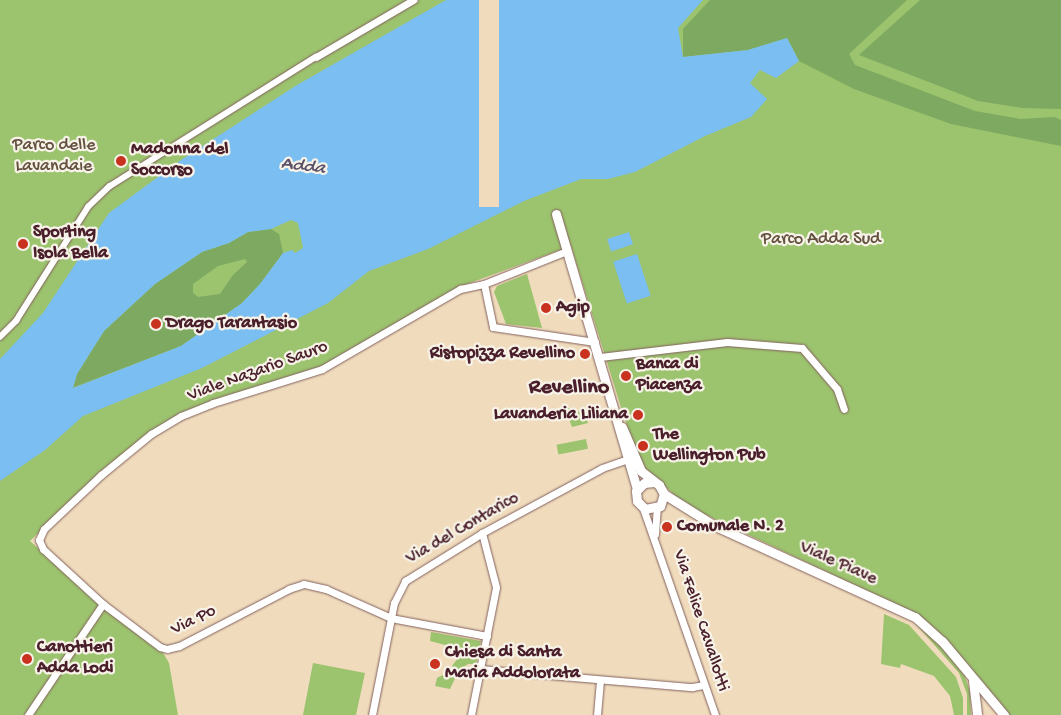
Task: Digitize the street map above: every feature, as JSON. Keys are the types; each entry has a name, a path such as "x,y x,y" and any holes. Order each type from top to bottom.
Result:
{"street":[{"path":"0,337 16,321 88,207 110,186 316,57 413,0"},
{"path":"556,214 632,458 637,489 636,499 643,508 659,506 664,494 654,482 644,475 632,458"},
{"name":"Viale Nazario Sauro","path":"40,536 101,476 165,425 213,402 322,369 460,289 484,284 568,252"},
{"path":"484,284 493,327 595,342"},
{"path":"600,357 727,342 802,348 837,389 844,409"},
{"name":"Via del Contarico","path":"372,715 391,618 397,596 406,581 482,533 602,468 632,458"},
{"path":"637,489 644,483 654,482"},
{"name":"Viale Piave","path":"664,494 680,507 731,534 910,614 934,633 1004,715"},
{"name":"Viale Piave","path":"659,506 680,507"},
{"name":"Via Felice Cavallotti","path":"655,537 659,506"},
{"name":"Via Felice Cavallotti","path":"643,508 655,537 703,685 715,715"},
{"path":"471,715 496,587 482,533"},
{"name":"Via Po","path":"40,536 41,546 103,604 160,647 168,649 179,646 289,588 304,584 326,589 391,618"},
{"path":"28,715 103,604"},
{"path":"391,618 487,636"},
{"path":"480,670 692,687 703,685"},
{"name":"Viale Piave","path":"968,672 976,690 977,715"},
{"path":"597,715 600,680"}],"green space":[{"name":"Parco Adda Sud","path":"0,0 1061,0 1061,715 1007,715 910,611 683,504 660,481 651,477 638,462 571,246 459,287 322,368 180,415 100,474 30,541 102,605 162,651 169,663 178,715 0,715"},
{"path":"710,0 907,0 849,54 855,65 975,111 1021,119 1055,117 1061,120 1061,146 951,124 854,89 799,61 787,38 748,50 683,57 683,29"},
{"path":"920,0 1061,0 1061,109 1023,108 978,101 859,55"},
{"path":"271,229 279,234 283,253 260,284 242,303 181,346 72,388 77,374 104,331 155,284 202,252 229,243 248,232","holes":["245,259 247,262 233,275 220,294 198,297 193,293 193,284 218,266"]},
{"path":"527,274 542,328 506,324 494,292 497,286"},
{"path":"564,406 585,414 588,423 572,427"},
{"path":"586,439 588,449 558,455 557,445"},
{"path":"884,614 909,625 956,677 963,698 963,715 954,715 950,696 934,676 901,664 900,668 881,664"},
{"path":"914,622 940,645 965,676 970,692 971,715 967,715 967,694 959,673"},
{"path":"431,632 481,641 476,664 468,664 459,670 450,689 435,686 437,678 454,669 452,666 464,650 430,641"},
{"path":"313,663 365,673 356,715 303,715"}],"water":[{"name":"Adda","path":"446,0 703,0 678,28 683,57 748,50 787,38 799,61 776,78 760,70 750,83 767,99 751,117 705,136 635,172 608,179 581,179 524,201 428,249 369,271 328,303 202,368 83,416 45,450 0,481 0,359 43,313 109,213 181,160 297,85","holes":["291,220 298,223 303,248 295,253 292,250 283,253 260,284 242,303 181,346 73,388 77,374 104,331 155,284 202,252 229,243 248,232 271,229"]},
{"path":"629,232 633,244 611,251 607,239"},
{"path":"637,254 651,296 627,304 613,262"}],"pier":[{"path":"479,0 499,0 499,207 479,207"}],"place":[{"name":"Madonna del Soccorso","path":"121,161"},
{"name":"Sporting Isola Bella","path":"23,244"},
{"name":"Agip","path":"546,308"},
{"name":"Drago Tarantasio","path":"156,324"},
{"name":"Ristopizza Revellino","path":"585,354"},
{"name":"Banca di Piacenza","path":"626,376"},
{"name":"Lavanderia Liliana","path":"638,415"},
{"name":"The Wellington Pub","path":"643,446"},
{"name":"Comunale N. 2","path":"667,527"},
{"name":"Canottieri Adda Lodi","path":"27,659"},
{"name":"Chiesa di Santa Maria Addolorata","path":"435,664"}],"district":[{"name":"Revellino","path":"569,389"}],"park label":[{"name":"Parco delle Lavandaie","path":"54,157"}]}
